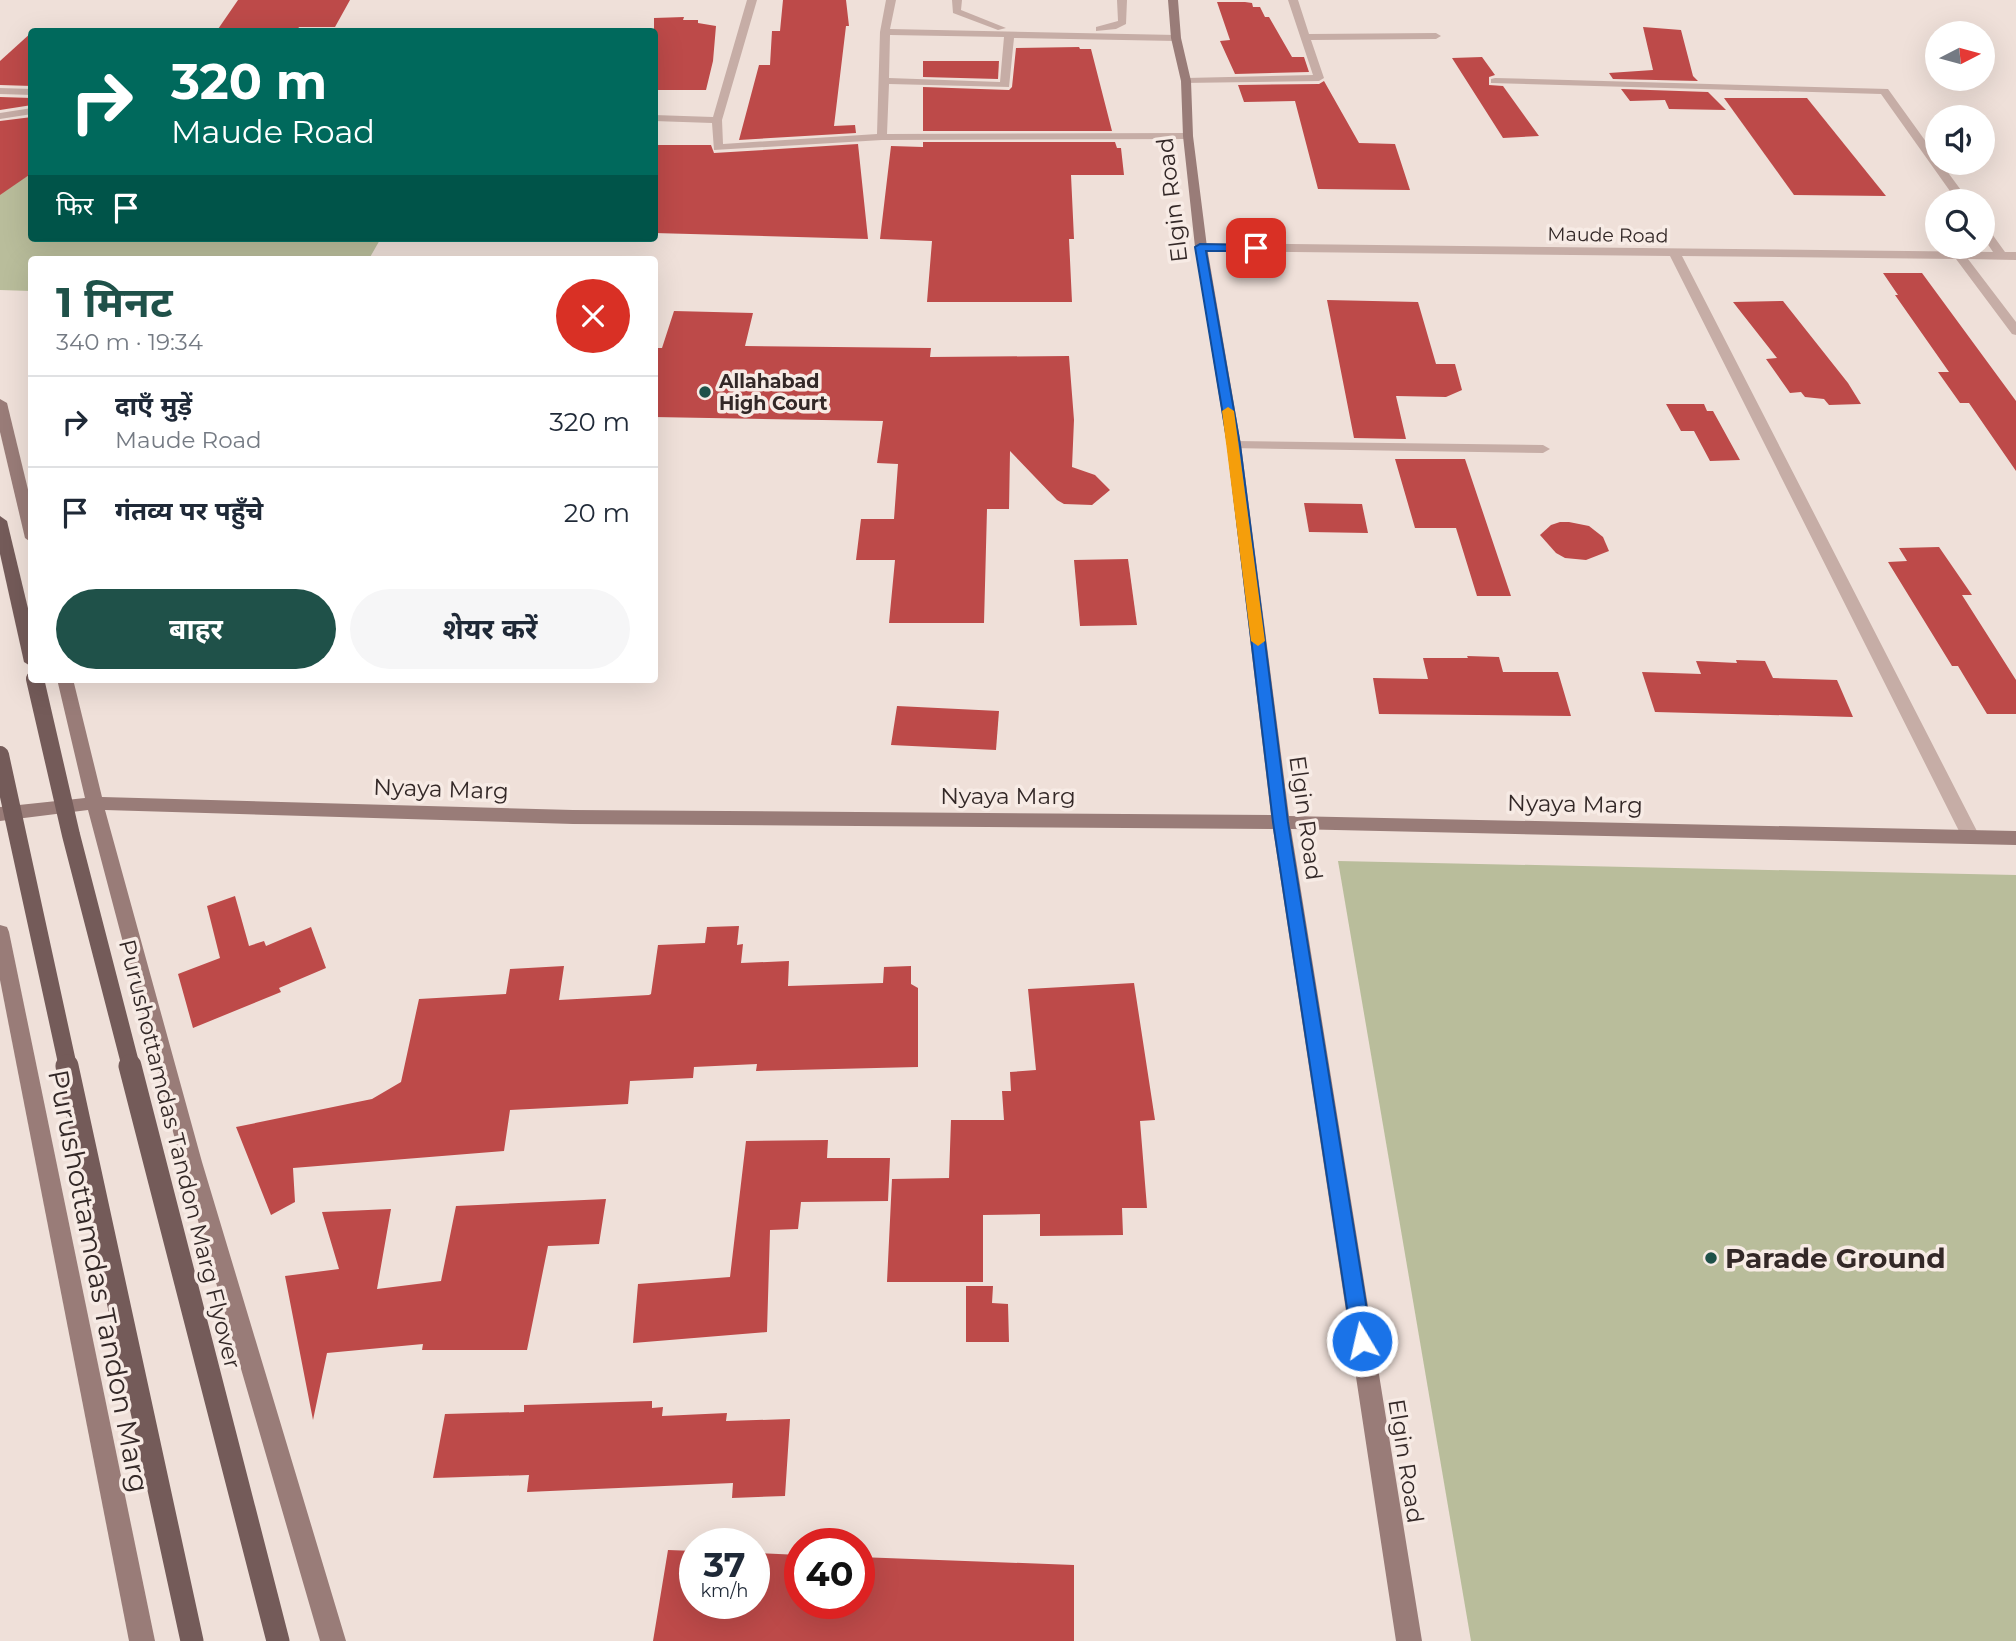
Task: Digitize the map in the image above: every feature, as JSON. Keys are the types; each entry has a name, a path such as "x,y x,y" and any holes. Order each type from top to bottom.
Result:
{"main road":[{"path":"0,522 28,644"},
{"name":"Purushottamdas Tandon Marg Flyover","path":"36,683 71,835 278,1641"},
{"path":"0,755 192,1641"}],"street":[{"path":"752,0 717,120 718,148 882,137 1188,136"},
{"path":"882,137 885,32 891,0"},
{"path":"957,0 956,11 1003,29 1072,32 1116,26 1123,22 1122,0"},
{"name":"Elgin Road","path":"1173,0 1176,38 1186,82 1188,136 1200,247 1234,445 1280,822 1409,1641"},
{"path":"1186,82 1319,78 1293,0"},
{"path":"885,32 1176,38"},
{"path":"883,81 1005,85 1009,34"},
{"path":"1305,37 1436,36"},
{"path":"1495,81 1884,91 1954,189"},
{"path":"0,92 28,92"},
{"path":"0,116 27,111"},
{"path":"658,118 717,120"},
{"path":"1995,246 2002,256"},
{"name":"Maude Road","path":"1200,247 1925,255"},
{"path":"1675,253 1971,837"},
{"name":"Maude Road","path":"1995,256 2016,256"},
{"path":"1962,259 2016,331"},
{"path":"0,404 28,521"},
{"path":"1234,445 1543,449"},
{"path":"66,683 94,803 230,1297 333,1641"},
{"name":"Nyaya Marg","path":"0,814 94,803 573,817 1280,822 2016,838"},
{"name":"Purushottamdas Tandon Marg","path":"0,932 142,1641"}],"green space":[{"path":"28,121 28,242 379,242 371,256 28,256 28,291 0,290 0,124"},
{"name":"Parade Ground","path":"1338,861 2016,875 2016,1641 1471,1641"}],"building":[{"path":"238,0 350,0 335,27 219,28"},
{"path":"783,0 846,0 849,26 846,26 834,126 855,125 856,133 739,140 759,65 770,65 772,31 780,31"},
{"path":"1217,2 1245,2 1252,3 1253,7 1260,7 1265,17 1269,17 1292,57 1304,57 1309,72 1235,74 1220,41 1230,40"},
{"path":"684,17 683,20 698,20 698,23 716,26 713,61 706,90 658,90 658,28 654,28 654,18"},
{"path":"1643,27 1681,30 1693,76 1698,81 1613,79 1609,73 1653,70"},
{"path":"28,36 28,86 0,85 0,61"},
{"path":"1016,48 1091,49 1112,131 923,131 923,87 1009,90 1012,87"},
{"path":"1482,57 1495,75 1489,77 1489,85 1503,86 1539,136 1503,138 1452,58"},
{"path":"923,61 999,61 998,79 923,77"},
{"path":"1324,81 1359,143 1395,144 1410,190 1318,189 1295,101 1244,102 1238,85 1319,84"},
{"path":"1621,89 1708,92 1726,110 1669,109 1665,100 1630,101"},
{"path":"0,97 28,98 28,106 0,110"},
{"path":"1724,98 1807,98 1886,196 1794,195"},
{"path":"28,118 28,176 0,195 0,121"},
{"path":"923,142 1115,142 1117,148 1121,148 1124,175 1071,175 1074,239 1069,239 1072,302 927,302 932,241 880,239 891,146 923,147"},
{"path":"858,144 868,239 658,233 658,145 711,145 714,153"},
{"path":"1883,273 1922,273 2016,401 2016,471 1969,403 1960,403 1938,372 1949,372 1895,295 1898,295"},
{"path":"1327,300 1418,302 1436,364 1455,364 1462,390 1446,397 1396,396 1406,439 1354,438"},
{"path":"1783,301 1848,383 1861,404 1829,405 1824,399 1805,397 1801,392 1790,393 1766,359 1777,358 1733,302"},
{"path":"674,311 753,313 745,346 931,348 930,357 1069,356 1074,420 1072,467 1095,475 1110,490 1092,505 1064,504 1010,451 1009,509 987,509 984,623 889,623 895,560 856,560 861,519 894,519 898,464 877,463 883,421 658,417 658,348 662,348"},
{"path":"1666,404 1704,404 1707,411 1713,411 1740,460 1710,461 1694,431 1681,431"},
{"path":"1395,459 1465,459 1511,596 1477,596 1456,528 1415,528"},
{"path":"1304,503 1362,504 1368,533 1309,532"},
{"path":"1560,522 1589,526 1603,537 1609,551 1586,560 1565,558 1556,553 1540,535 1551,525"},
{"path":"1939,547 1972,595 1962,595 2016,680 2016,714 1987,714 1958,666 1952,666 1888,562 1907,561 1899,548"},
{"path":"1128,559 1137,625 1080,626 1074,560"},
{"path":"1467,656 1499,657 1503,672 1558,672 1571,716 1379,714 1373,678 1428,679 1423,658 1468,658"},
{"path":"1736,660 1765,661 1773,678 1837,680 1853,717 1655,712 1642,672 1701,674 1696,661 1737,663"},
{"path":"897,706 999,711 996,750 891,745"},
{"path":"235,896 249,946 264,941 266,946 311,927 326,968 279,988 281,992 193,1028 178,974 220,958 207,906"},
{"path":"739,926 737,945 743,944 741,963 789,961 788,986 883,983 884,967 911,966 911,984 918,988 918,1067 756,1071 757,1064 694,1067 693,1078 630,1081 628,1104 510,1110 504,1151 293,1168 295,1202 271,1215 236,1127 372,1099 401,1082 419,999 506,994 510,969 564,966 559,1000 649,995 658,945 705,943 707,927"},
{"path":"1134,983 1155,1120 1140,1121 1147,1208 1122,1208 1123,1235 1040,1236 1040,1214 983,1215 983,1282 887,1282 892,1179 949,1178 951,1120 1004,1120 1002,1091 1011,1091 1010,1072 1036,1070 1028,989"},
{"path":"828,1140 827,1158 890,1158 888,1201 801,1202 798,1229 770,1230 767,1332 633,1343 638,1284 730,1277 746,1141"},
{"path":"606,1199 599,1244 548,1246 527,1350 422,1350 423,1344 327,1353 313,1420 285,1276 339,1269 322,1212 391,1209 377,1289 441,1281 456,1206"},
{"path":"966,1286 993,1286 992,1303 1008,1304 1009,1342 966,1342"},
{"path":"652,1401 652,1408 663,1407 662,1416 727,1413 726,1421 790,1419 785,1496 732,1498 733,1483 527,1492 529,1475 433,1478 445,1414 524,1412 524,1405"},
{"path":"668,1550 679,1550 679,1619 770,1619 770,1554 784,1554 784,1619 875,1619 875,1558 1074,1565 1074,1641 653,1641"}],"slow traffic":[{"path":"1228,411 1258,641"}],"place":[{"name":"Allahabad High Court","path":"705,392"},
{"name":"Parade Ground","path":"1711,1258"}],"route":[{"path":"1256,248 1200,247 1234,445 1280,822 1362,1341"}]}
